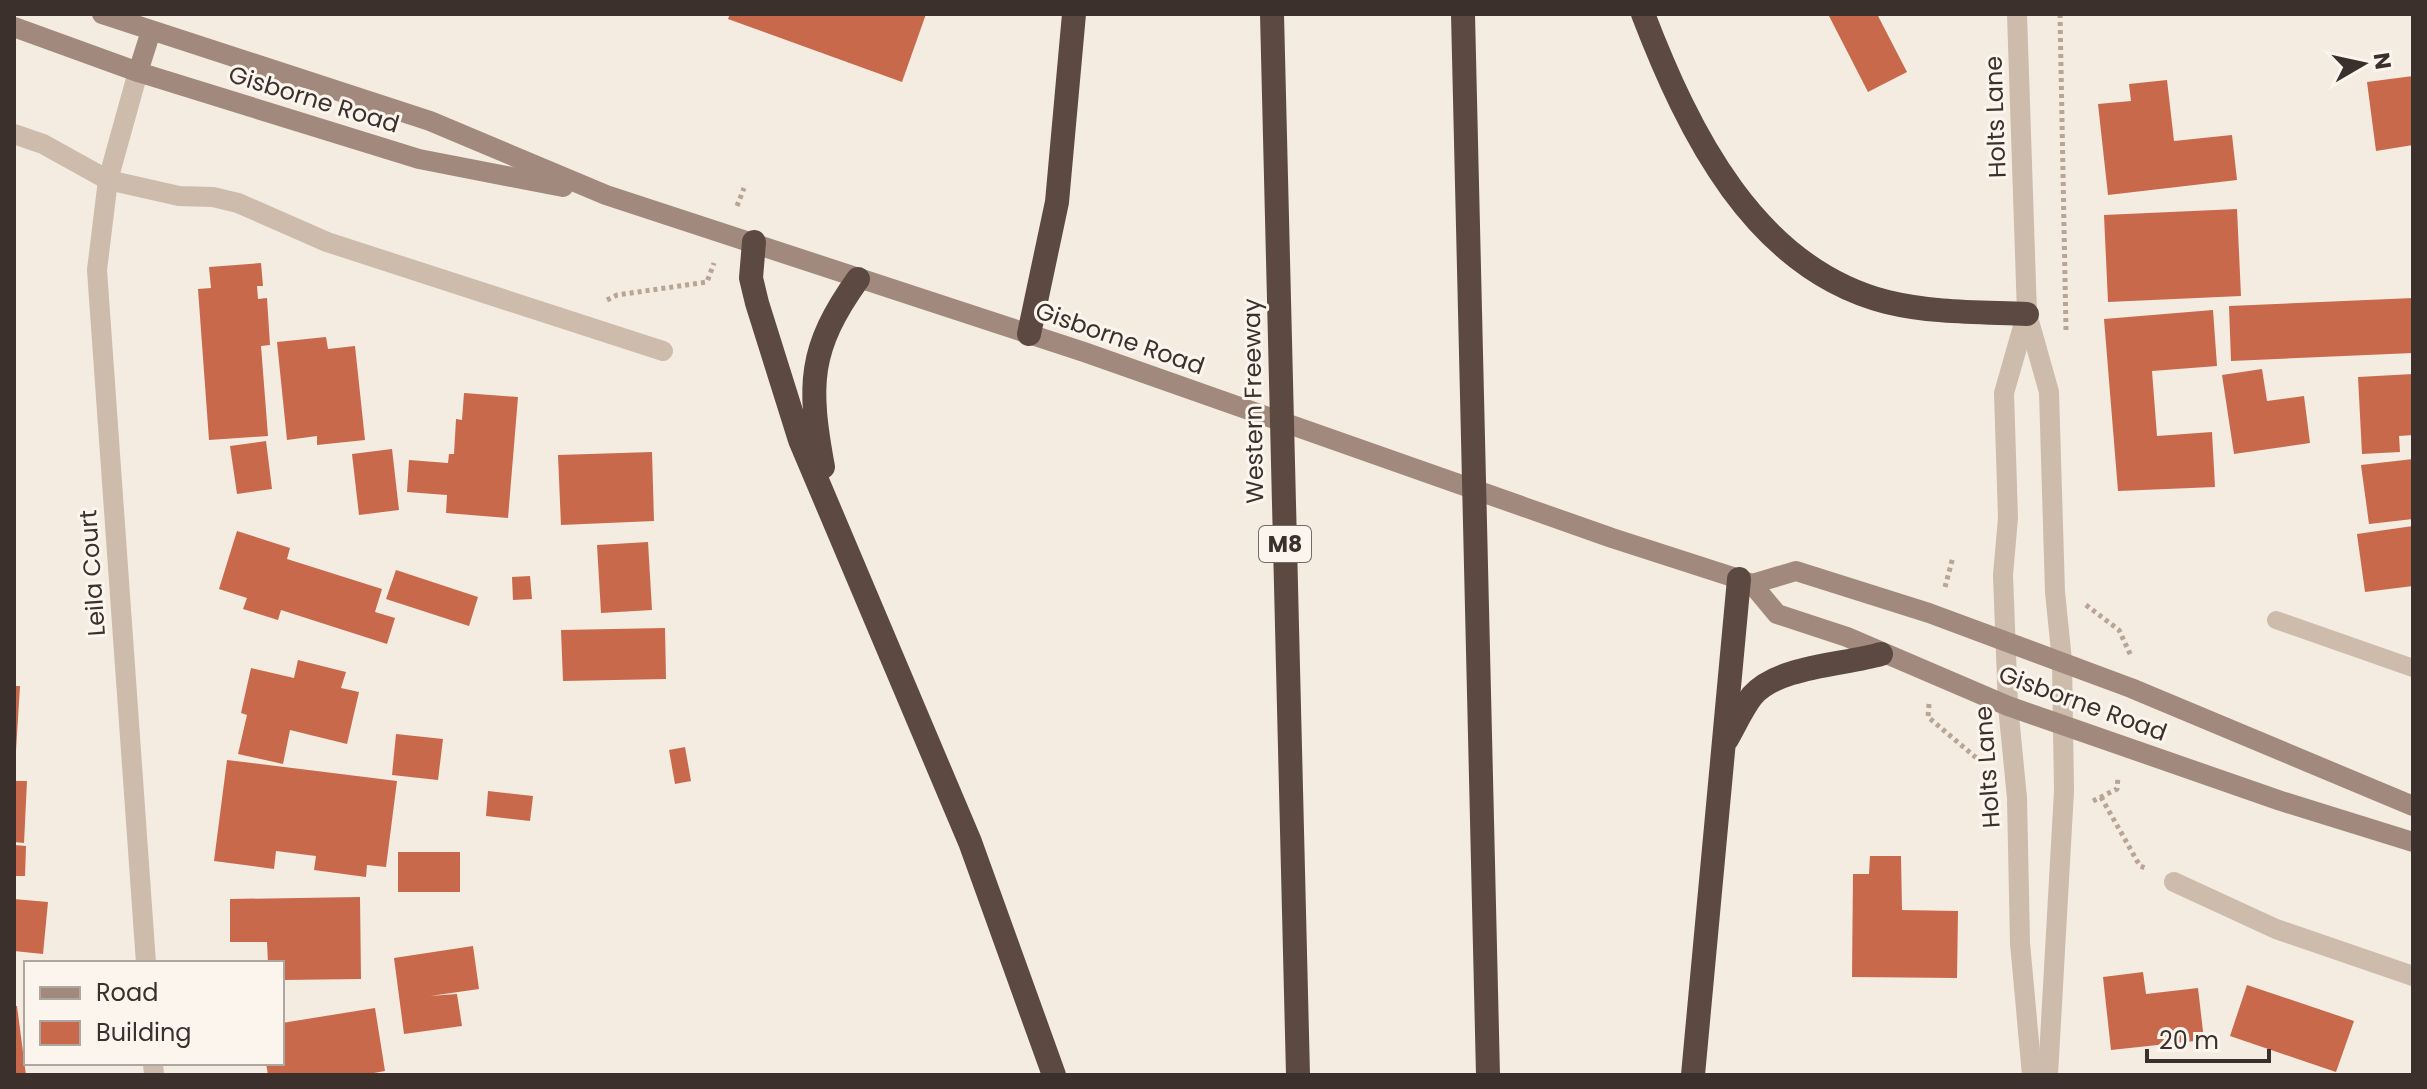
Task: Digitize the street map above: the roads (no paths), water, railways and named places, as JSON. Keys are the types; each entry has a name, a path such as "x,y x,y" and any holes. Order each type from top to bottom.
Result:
{"highway":[{"path":"1029,334 1057,202 1074,14"},
{"name":"Western Freeway","path":"1272,14 1298,1075"},
{"path":"1463,14 1488,1075"},
{"path":"1643,14 1684,107 1715,165 1752,218 1796,258 1843,286 1886,302 1928,309 2027,314"},
{"path":"754,242 751,278 800,440 970,842 1054,1075"},
{"path":"829,505 812,399 815,368 824,335 858,279"},
{"path":"1693,1075 1722,748 1745,581"},
{"path":"1722,748 1753,695 1767,683 1795,672 1881,654"}],"main road":[{"name":"Gisborne Road","path":"102,14 430,121 606,195 1029,334 1612,538 1745,581 1777,614 1847,637 2008,706 2413,842"},
{"name":"Gisborne Road","path":"14,27 138,72 419,159 606,195"},
{"path":"138,72 151,31"},
{"name":"Gisborne Road","path":"1745,581 1796,571 2005,640 2413,806"}],"street":[{"name":"Holts Lane","path":"2017,14 2027,314 2049,392 2055,592 2062,661 2064,791 2048,1075"},
{"name":"Leila Court","path":"138,72 108,180 97,270 146,961"},
{"path":"14,134 43,144 108,180 179,196 213,197 238,203 327,242 663,351"},
{"name":"Holts Lane","path":"2027,314 2004,393 2008,518 2003,575 2008,706 2017,798 2020,943 2032,1075"},
{"path":"2174,882 2276,929 2413,976"}],"lane":[{"path":"2276,620 2413,668"}]}
